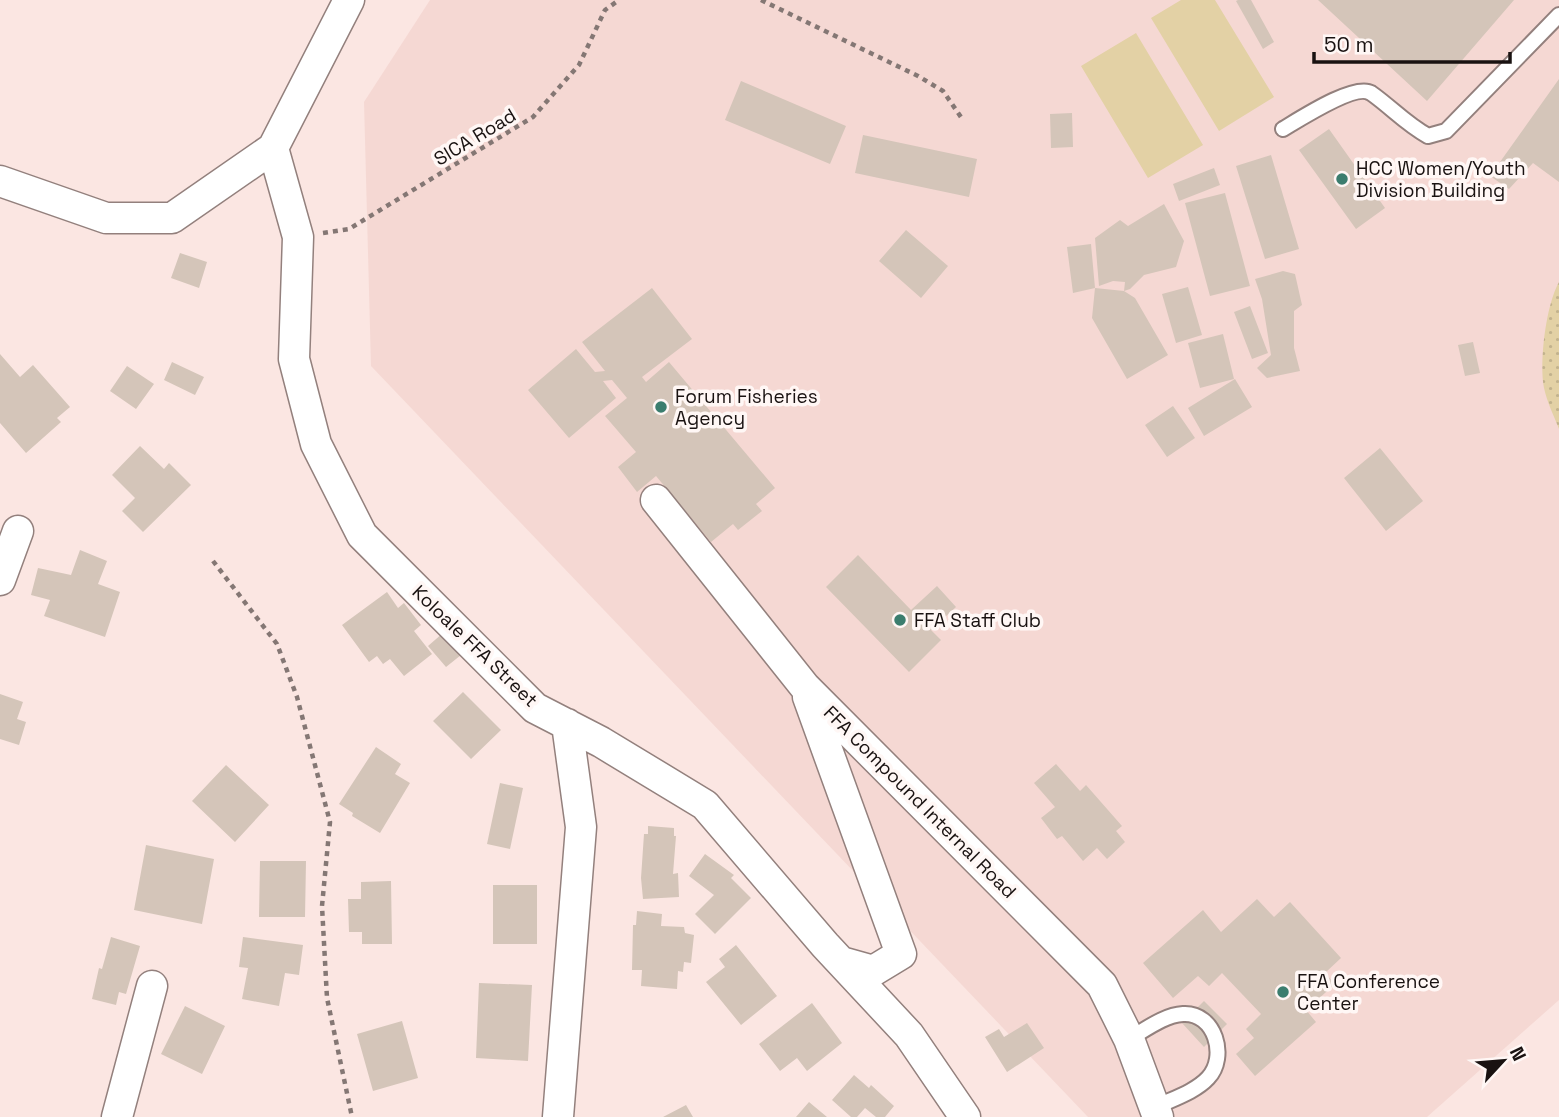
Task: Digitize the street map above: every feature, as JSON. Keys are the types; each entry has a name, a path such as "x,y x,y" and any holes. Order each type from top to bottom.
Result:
{"street":[{"path":"0,181 106,218 172,218 273,148 349,0"},
{"name":"Koloale FFA Street","path":"273,148 298,237 295,359 316,444 362,535 535,708 601,742 705,805 841,962 909,1035 965,1117"},
{"name":"FFA Compound Internal Road","path":"656,500 805,687 1102,985 1129,1038 1157,1112"},
{"path":"0,580 18,531"},
{"path":"805,687 901,954 873,971 841,962"},
{"path":"558,1117 581,827 567,724"},
{"path":"117,1117 152,986"}],"lane":[{"path":"1283,129 1353,91 1368,91 1411,127 1428,136 1446,131 1559,15"},
{"path":"1129,1038 1165,1019 1185,1014 1202,1018 1216,1040 1217,1062 1209,1077 1157,1112"}],"path":[{"name":"SICA Road","path":"298,237 349,229 533,117 579,65 605,10 619,0"},
{"path":"761,0 918,76 943,91 963,120"},
{"path":"213,561 277,644 297,696 330,822 322,906 327,998 352,1117"}],"shaded area":[{"path":"430,0 1559,0 1559,1000 1427,1117 1088,1117 371,366 364,102"},
{"path":"1181,0 1215,0 1274,97 1219,131 1151,18"},
{"path":"1136,33 1203,145 1148,178 1081,66"},
{"path":"1559,282 1559,429 1545,393 1542,363 1550,304"}],"building":[{"path":"1251,0 1274,42 1263,49 1236,1"},
{"path":"1318,0 1514,0 1427,101"},
{"path":"1559,79 1559,182 1533,163 1509,189 1490,176"},
{"path":"741,81 846,126 830,164 725,120"},
{"path":"1072,113 1073,147 1051,148 1050,114"},
{"name":"HCC Women/Youth Division Building","path":"1329,129 1385,208 1356,229 1299,150"},
{"path":"863,135 977,159 969,197 855,173"},
{"path":"1271,155 1299,249 1265,259 1236,166"},
{"path":"1214,168 1220,185 1179,201 1173,184"},
{"path":"1225,193 1250,286 1210,296 1185,203"},
{"path":"1164,204 1184,241 1176,267 1144,275 1130,289 1124,291 1125,282 1113,281 1099,286 1095,238 1120,220 1128,226"},
{"path":"906,230 948,266 921,298 879,261"},
{"path":"1091,244 1095,288 1073,293 1067,247"},
{"path":"180,253 207,262 199,288 171,278"},
{"path":"1283,271 1295,274 1302,305 1294,311 1294,348 1300,371 1267,378 1257,368 1271,355 1262,299 1255,279"},
{"path":"1188,287 1202,335 1176,343 1162,294"},
{"name":"Forum Fisheries Agency","path":"652,288 692,339 642,377 646,382 669,362 775,488 756,504 762,511 738,530 733,524 711,542 656,476 637,492 618,467 636,452 605,416 627,398 612,380 603,381 616,398 569,438 528,390 576,349 595,372 605,371 582,342"},
{"path":"1095,288 1124,291 1135,298 1168,355 1127,379 1092,318"},
{"path":"1250,306 1268,353 1252,359 1234,312"},
{"path":"1223,334 1234,379 1200,388 1188,343"},
{"path":"1473,342 1480,373 1465,376 1458,345"},
{"path":"0,354 20,377 33,365 70,407 57,418 61,422 26,453 0,423"},
{"path":"172,362 204,377 195,395 164,380"},
{"path":"127,366 154,384 136,409 110,391"},
{"path":"1235,379 1252,407 1204,436 1188,408"},
{"path":"1173,406 1195,438 1167,457 1145,425"},
{"path":"140,446 164,469 169,463 191,485 143,532 122,511 135,498 112,475"},
{"path":"1380,448 1423,501 1386,531 1344,478"},
{"path":"80,550 107,561 98,584 120,592 105,637 44,616 50,600 31,595 38,568 71,575"},
{"name":"FFA Staff Club","path":"858,555 911,610 937,586 956,607 931,630 941,640 909,672 826,587"},
{"path":"387,592 398,608 404,603 421,625 414,631 432,654 404,676 390,659 383,664 377,656 369,662 342,625"},
{"path":"443,633 461,655 446,667 428,646"},
{"path":"463,692 501,730 471,759 433,721"},
{"path":"0,694 23,702 17,719 26,722 19,745 0,739"},
{"path":"376,747 401,764 395,774 410,783 380,833 352,816 353,813 339,804"},
{"path":"1056,764 1080,791 1086,785 1122,826 1116,831 1125,842 1107,859 1097,848 1083,861 1062,836 1057,839 1041,818 1055,807 1034,783"},
{"path":"226,765 269,805 235,842 192,801"},
{"path":"500,783 523,788 510,849 487,844"},
{"path":"648,826 674,828 676,836 673,874 678,873 679,897 643,899 641,878 644,834 648,834"},
{"path":"146,845 214,859 202,924 134,910"},
{"path":"705,854 734,875 731,878 751,898 715,934 695,914 714,895 689,876"},
{"path":"260,861 306,861 305,917 259,917"},
{"path":"391,881 392,944 362,944 362,932 349,932 348,899 361,899 361,882"},
{"path":"493,885 537,885 537,944 493,944"},
{"name":"FFA Conference Center","path":"1257,899 1274,917 1290,902 1341,958 1325,973 1335,984 1306,1010 1316,1022 1255,1076 1236,1054 1254,1038 1246,1029 1261,1014 1222,973 1209,986 1198,976 1173,998 1143,963 1203,910 1221,932"},
{"path":"637,911 662,914 661,926 684,927 685,933 694,935 691,963 684,962 683,972 678,971 677,989 641,986 642,970 632,970 633,925 636,925"},
{"path":"111,937 140,946 126,994 119,992 116,1005 92,999 99,968 102,969"},
{"path":"243,937 303,945 299,975 285,973 279,1006 242,999 248,968 239,967"},
{"path":"736,945 777,996 741,1025 706,982 725,967 719,959"},
{"path":"479,983 532,985 528,1061 476,1058"},
{"path":"1204,1001 1227,1024 1204,1047 1182,1023"},
{"path":"812,1003 842,1043 807,1071 797,1058 780,1071 759,1044"},
{"path":"185,1006 225,1026 202,1074 161,1054"},
{"path":"402,1021 418,1078 373,1091 357,1034"},
{"path":"1027,1023 1044,1048 1007,1072 985,1037 999,1029 1004,1037"},
{"path":"854,1075 869,1088 871,1085 894,1106 885,1117 876,1117 865,1108 857,1117 851,1117 832,1100"},
{"path":"809,1102 827,1117 796,1117"},
{"path":"686,1105 693,1117 663,1117"}],"place":[{"name":"HCC Women/Youth Division Building","path":"1342,179"},
{"name":"Forum Fisheries Agency","path":"661,407"},
{"name":"FFA Staff Club","path":"900,620"},
{"name":"FFA Conference Center","path":"1283,992"}]}
